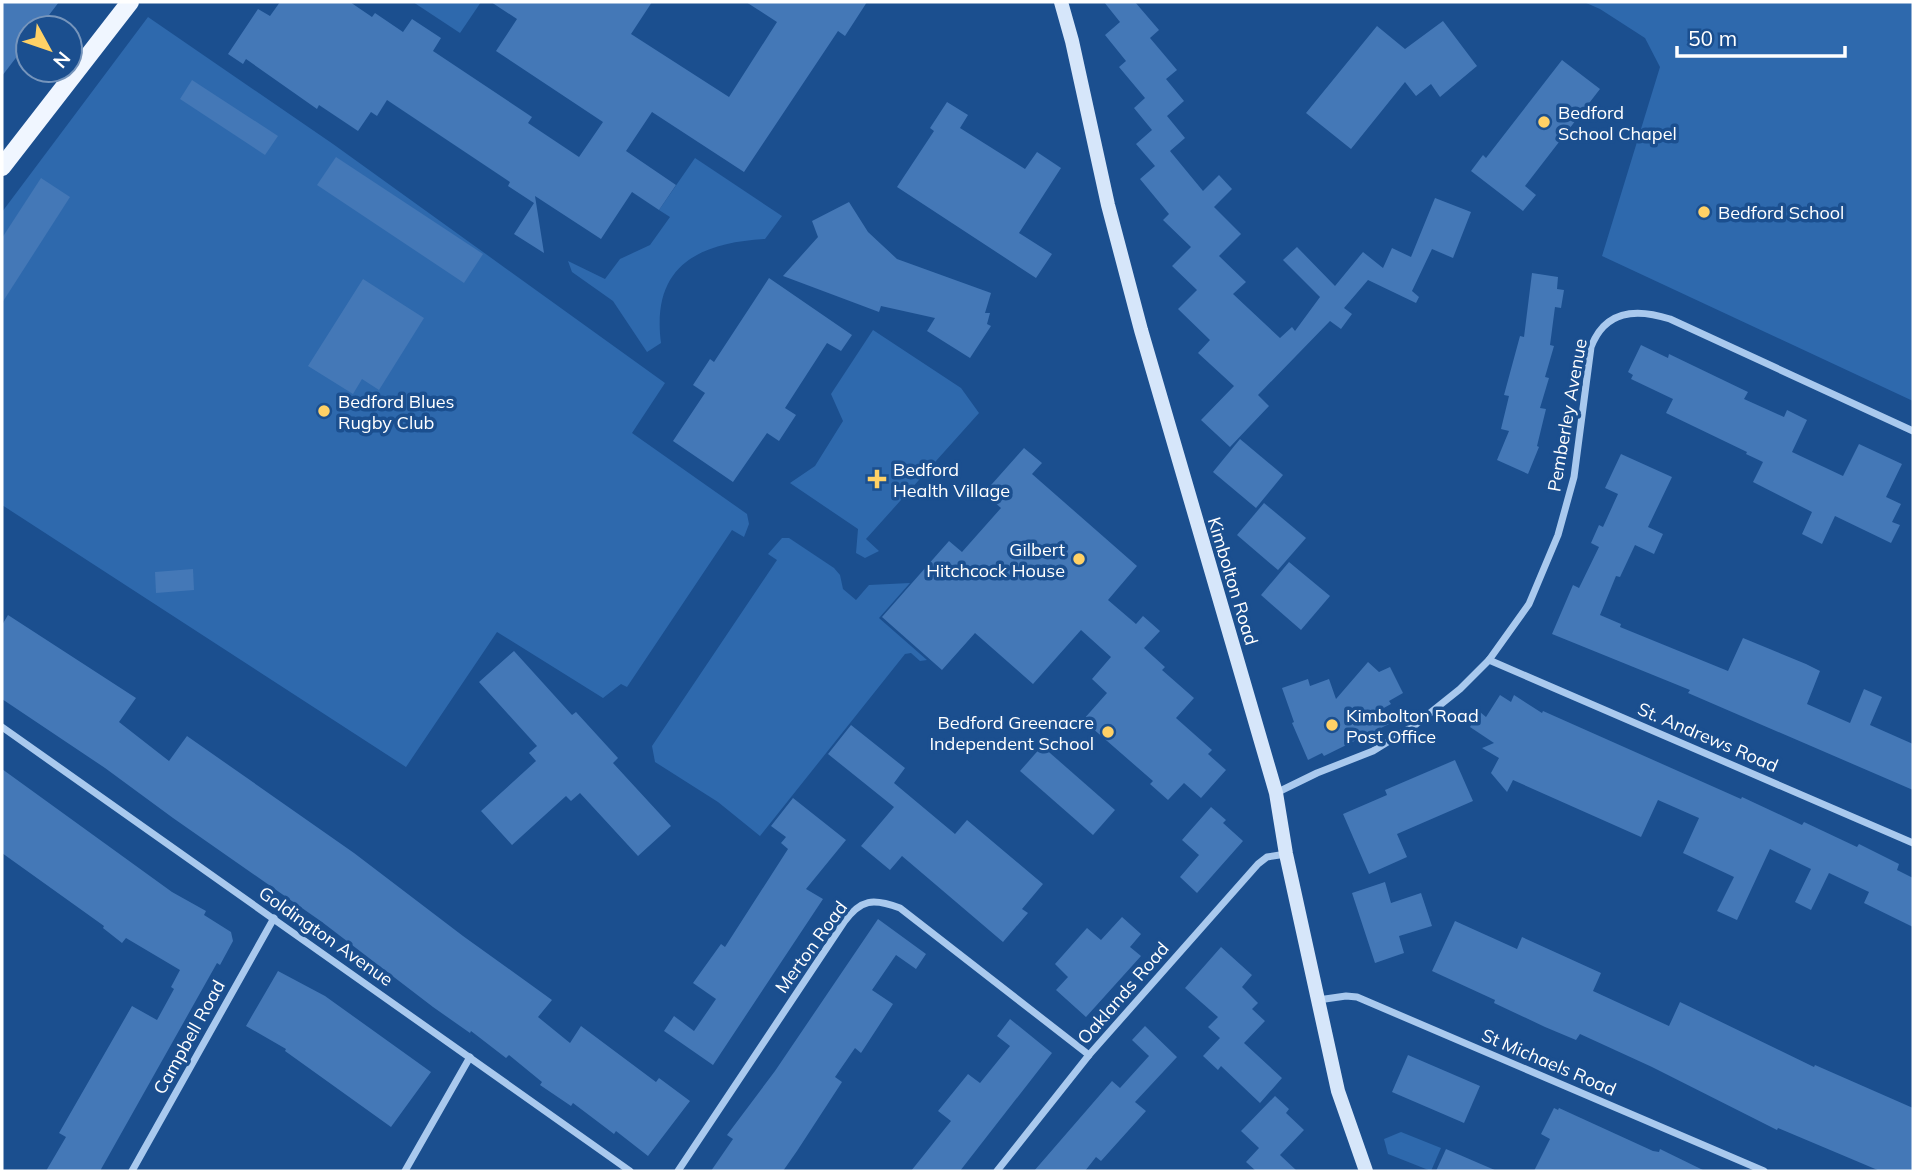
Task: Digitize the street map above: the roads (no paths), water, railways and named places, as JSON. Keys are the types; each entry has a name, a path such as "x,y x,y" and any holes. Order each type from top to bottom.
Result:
{"main road":[{"path":"2,167 130,2"},
{"name":"Kimbolton Road","path":"1061,2 1108,205 1141,330 1276,793 1286,854 1338,1091 1366,1171"}],"street":[{"name":"Pemberley Avenue","path":"1276,793 1373,751 1424,718 1460,689 1489,660 1529,604 1558,536 1574,477 1591,347 1597,333 1618,316 1631,312 1650,312 1670,319 1913,431"},
{"name":"St. Andrews Road","path":"1489,660 1913,843"},
{"name":"Goldington Avenue","path":"2,727 631,1171"},
{"name":"Oaklands Road","path":"997,1171 1089,1055 1258,864 1267,857 1286,854"},
{"name":"Merton Road","path":"678,1171 844,922 854,908 870,901 900,908 1089,1055"},
{"name":"Campbell Road","path":"132,1171 274,918"},
{"name":"St Michaels Road","path":"1318,1000 1357,997 1764,1171"},
{"path":"405,1171 470,1057"}],"place":[{"name":"Bedford School Chapel","path":"1544,122"},
{"name":"Bedford School","path":"1704,212"},
{"name":"Bedford Blues Rugby Club","path":"324,411"},
{"name":"Bedford Health Village","path":"877,479"},
{"name":"Gilbert Hitchcock House","path":"1079,559"},
{"name":"Kimbolton Road Post Office","path":"1332,725"},
{"name":"Bedford Greenacre Independent School","path":"1108,732"}]}
